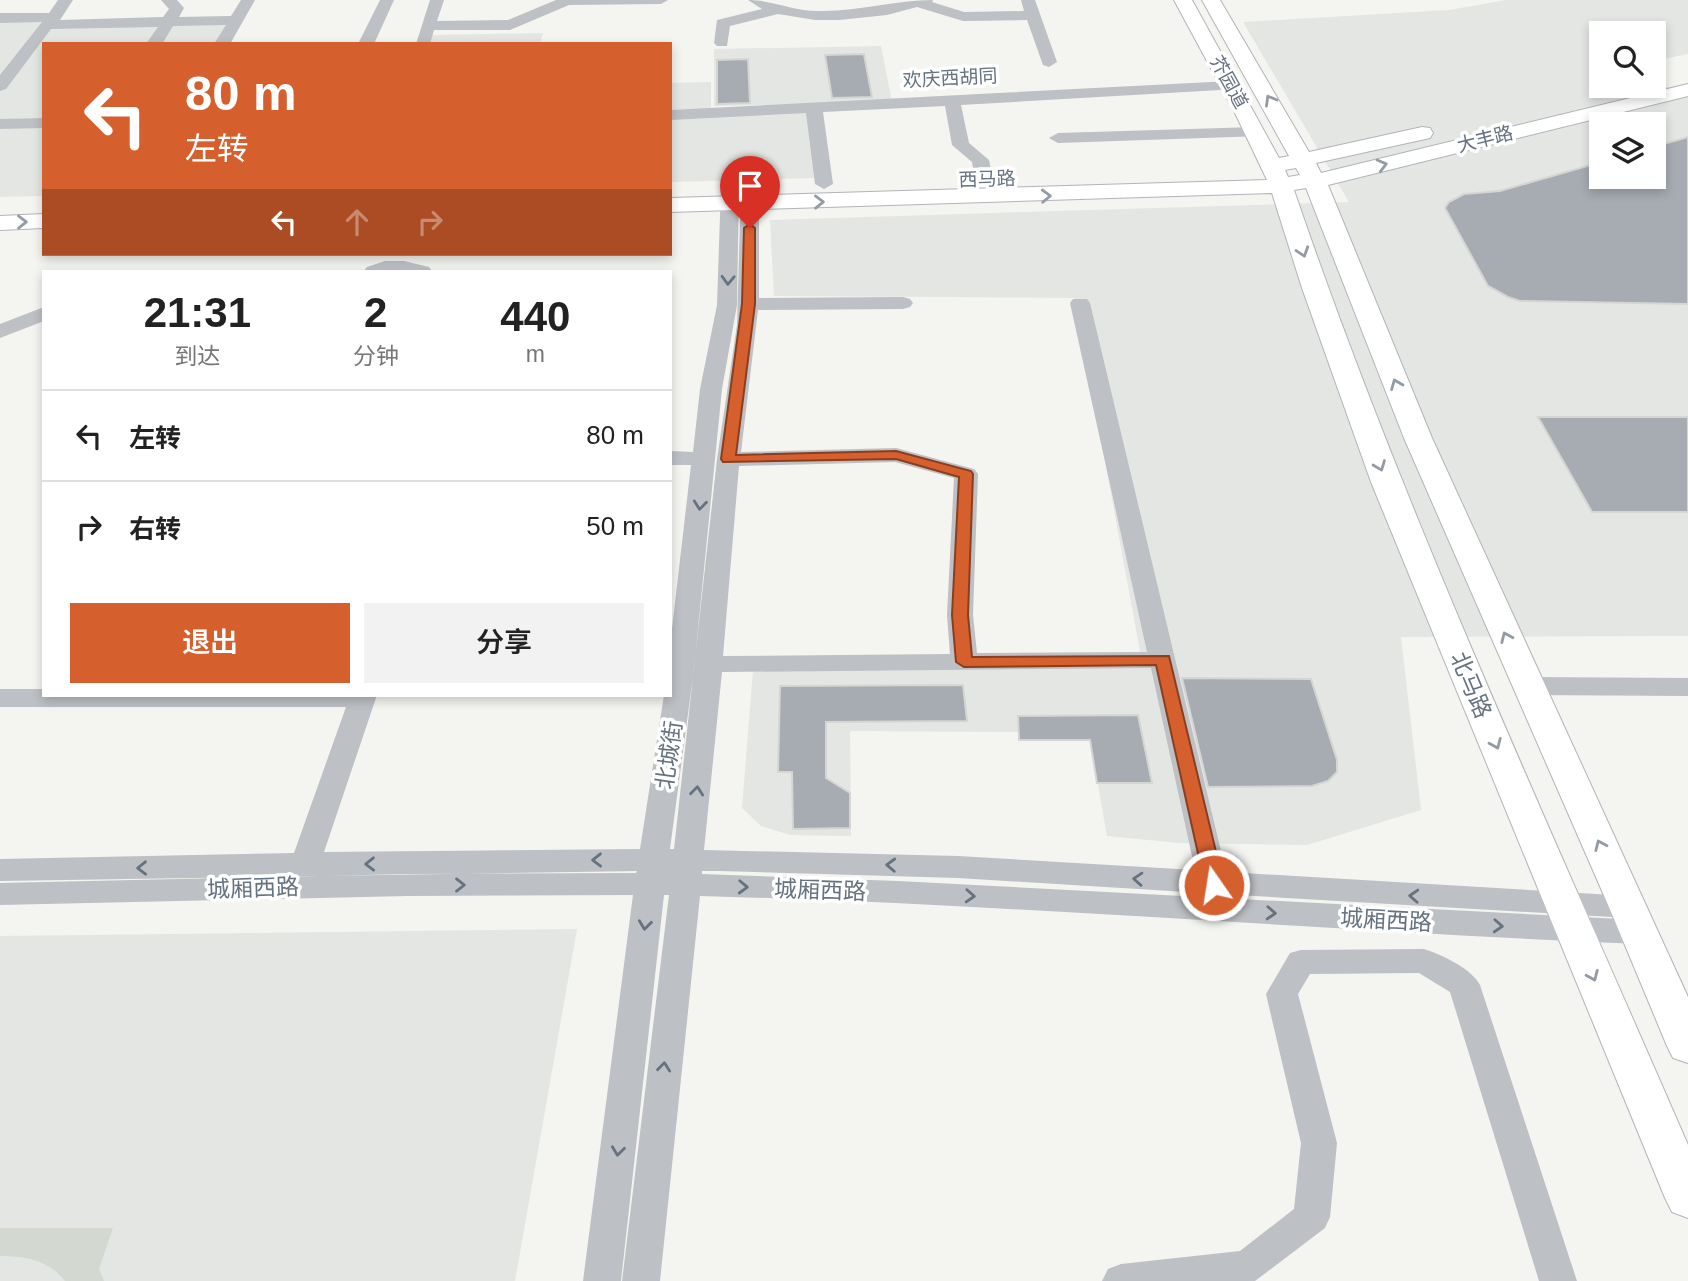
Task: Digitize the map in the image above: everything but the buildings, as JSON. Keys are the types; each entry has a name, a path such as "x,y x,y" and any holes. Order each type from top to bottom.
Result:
{"main road":[{"name":"芥园道","path":"1183,0 1256,132 1293,173"},
{"name":"芥园道","path":"1211,0 1293,173"},
{"path":"1666,78 1688,73"},
{"name":"大丰路","path":"1293,173 1688,90"},
{"name":"大丰路","path":"1512,113 1589,96"},
{"name":"大丰路","path":"1293,173 1445,127"},
{"name":"西马路","path":"672,205 824,184 1203,172 1293,173"},
{"name":"西马路","path":"672,188 740,195 1100,195 1293,173"},
{"path":"1293,173 1418,438 1634,919 1688,1046"},
{"name":"北马路","path":"1293,173 1315,289 1387,482 1688,1198"},
{"path":"0,203 42,202"},
{"path":"0,223 42,222"}],"street":[{"path":"0,86 66,0"},
{"path":"155,42 177,8 168,0"},
{"path":"223,42 248,0"},
{"path":"367,42 387,0"},
{"path":"423,42 437,0"},
{"path":"428,26 510,26 569,1 661,0"},
{"path":"755,0 766,8 810,15 856,15 898,10 923,1 963,17 1030,7 1049,62"},
{"path":"722,43 722,23 777,10"},
{"path":"0,18 168,22 236,20"},
{"name":"欢庆西胡同","path":"672,115 723,115 951,99 1231,86"},
{"path":"951,99 961,145 980,160 984,179"},
{"path":"814,107 824,184"},
{"path":"0,124 42,123"},
{"path":"1058,138 1256,132"},
{"name":"北城街","path":"602,1281 652,872 681,670 717,459 748,304 740,195"},
{"name":"北城街","path":"641,1281 674,966 688,872 711,664 717,459 711,389 727,305 740,195"},
{"path":"376,270 381,267 419,270"},
{"path":"748,304 903,303"},
{"path":"1080,303 1214,885"},
{"path":"0,332 42,314"},
{"path":"672,458 896,455 966,474 960,615 964,662"},
{"path":"711,664 1163,660"},
{"path":"1528,686 1688,687"},
{"path":"0,698 182,697"},
{"path":"305,865 363,697"},
{"name":"城厢西路","path":"0,870 305,865 688,872 960,867 1214,885 1568,917"},
{"name":"城厢西路","path":"0,894 652,872"},
{"name":"城厢西路","path":"688,872 958,895 1634,919"},
{"path":"1121,1281 1248,1267 1312,1217 1319,1143 1282,994 1301,962 1424,961 1464,985 1558,1281"}],"shaded area":[{"path":"1506,0 1688,0 1688,54 1666,59 1666,21 1589,21 1589,98 1666,98 1666,87 1688,95 1688,636 1401,637 1421,810 1307,845 1179,843 1107,836 1090,740 1018,732 850,731 851,836 790,835 761,826 742,808 753,670 1142,662 1075,298 774,296 770,220 1349,202 1243,22 1449,10"},
{"path":"0,20 44,20 73,26 237,23 225,42 42,42 42,196 0,197"},
{"path":"543,33 541,42 429,42 431,35"},
{"path":"881,46 892,102 714,106 714,49"},
{"path":"711,82 711,109 810,107 817,178 672,182 672,83"},
{"path":"577,929 515,1281 0,1281 0,936"},
{"path":"0,1228 113,1228 99,1269 104,1281 65,1281 44,1264 19,1257 0,1256"}],"route":[{"path":"750,228 748,304 728,459 896,455 966,474 960,615 964,662 1163,660 1214,885"}]}
